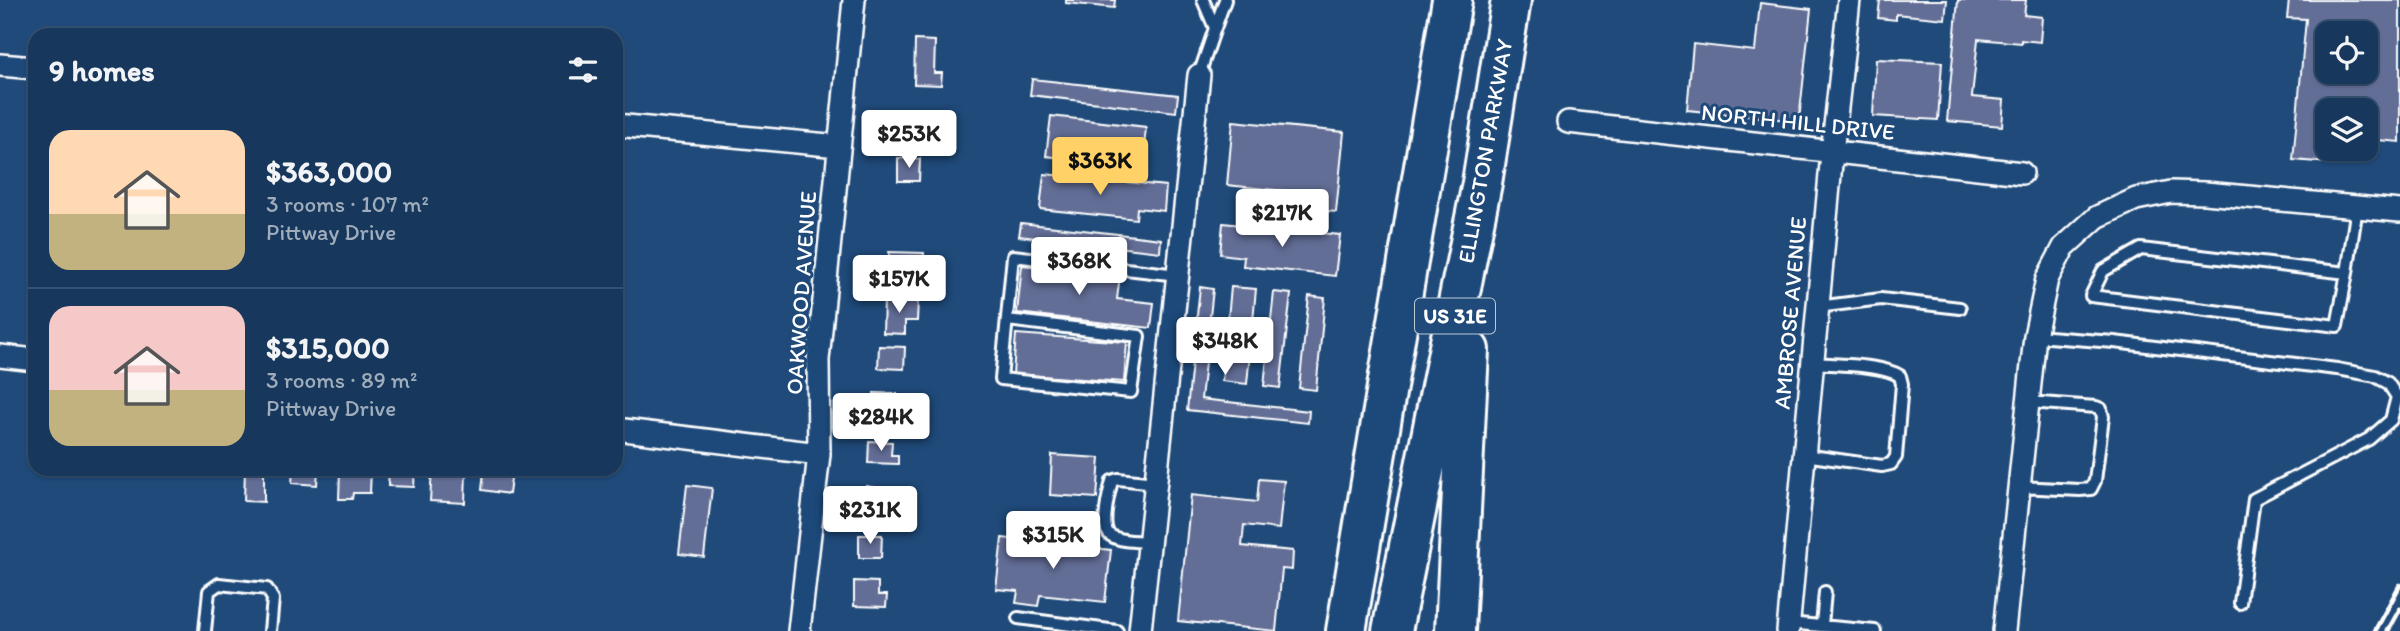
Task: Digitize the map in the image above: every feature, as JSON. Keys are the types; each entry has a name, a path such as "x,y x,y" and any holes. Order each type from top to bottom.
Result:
{"highway":[{"name":"US 31E","path":"1346,631 1452,0"},
{"name":"ELLINGTON PARKWAY","path":"1392,631 1482,183 1511,0"},
{"path":"1455,631 1465,405 1482,183"}],"street":[{"name":"OAKWOOD AVENUE","path":"799,631 819,454 818,360 854,0"},
{"name":"AMBROSE AVENUE","path":"1788,627 1817,307 1849,0"},
{"path":"0,65 28,67"},
{"path":"1140,631 1199,75"},
{"name":"NORTH HILL DRIVE","path":"1568,122 2022,173"},
{"path":"623,125 839,146"},
{"path":"2004,631 2035,336 2047,279 2064,247 2097,217 2136,199 2171,192 2400,211"},
{"path":"0,356 28,359"},
{"path":"623,430 819,454"}],"lane":[{"path":"1203,0 1215,28"},
{"path":"1199,75 1225,0"},
{"path":"2347,273 2141,249 2103,271 2091,296 2337,326 2347,273 2357,207"},
{"path":"1007,320 1139,336 1131,392 1001,379 1013,257 1178,275"},
{"path":"1817,307 1881,299 1961,308"},
{"path":"2035,336 2114,342 2337,369 2375,376 2388,383 2398,396 2391,419 2369,439 2255,499 2240,603"},
{"path":"1804,455 1882,466 1891,464 1896,457 1902,384 1900,376 1874,369 1812,363"},
{"path":"2019,487 2070,490 2091,488 2095,481 2103,417 2101,409 2096,407 2028,402"},
{"path":"1150,542 1110,535 1105,528 1107,505 1112,481 1118,479 1156,483"},
{"path":"205,631 209,591 219,584 267,589 273,600 270,631"},
{"path":"1822,625 1825,592"},
{"path":"1018,618 1116,631"},
{"path":"1788,627 1822,625 1875,631"}],"building":[{"path":"1066,0 1115,0 1114,8 1066,3"},
{"path":"1880,0 1947,0 1945,19 1896,14 1896,20 1878,18"},
{"path":"1958,0 2026,0 2024,15 2042,17 2040,42 1978,39 1972,97 2004,100 2002,126 1947,121"},
{"path":"2289,0 2400,0 2400,142 2378,140 2378,98 2315,98 2315,161 2342,161 2342,164 2293,160 2306,19 2287,18"},
{"path":"1760,3 1811,9 1799,121 1687,110 1693,44 1755,51"},
{"path":"915,40 935,41 934,73 942,73 941,85 914,84"},
{"path":"1876,59 1942,62 1938,120 1873,116"},
{"path":"1032,79 1178,95 1176,112 1030,95"},
{"path":"903,112 937,114 936,135 902,133"},
{"path":"1051,116 1146,127 1142,167 1046,156"},
{"path":"1233,121 1344,132 1336,212 1303,209 1305,193 1227,185"},
{"path":"898,158 920,159 919,181 898,181"},
{"path":"1044,174 1166,186 1164,211 1137,208 1136,219 1040,209"},
{"path":"1021,223 1161,239 1160,252 1019,236"},
{"path":"1223,223 1340,235 1335,276 1243,266 1244,257 1220,254"},
{"path":"889,252 924,253 923,276 888,275"},
{"path":"1022,265 1120,275 1117,299 1154,303 1151,328 1017,313"},
{"path":"1200,287 1213,289 1201,399 1309,411 1308,423 1187,410"},
{"path":"1231,287 1256,289 1247,384 1222,381"},
{"path":"1274,292 1291,294 1280,388 1264,386"},
{"path":"1309,296 1325,298 1316,390 1299,388"},
{"path":"884,299 918,300 917,321 905,321 905,334 883,333"},
{"path":"1016,334 1127,342 1124,382 1013,374"},
{"path":"879,346 905,347 904,369 878,368"},
{"path":"874,393 897,394 896,417 873,416"},
{"path":"869,441 892,442 891,455 898,455 898,464 868,463"},
{"path":"1052,455 1100,458 1097,498 1050,495"},
{"path":"245,476 264,476 264,502 244,501"},
{"path":"292,476 318,476 317,485 292,483"},
{"path":"340,476 371,476 370,493 353,493 352,499 339,499"},
{"path":"389,476 415,476 414,487 388,486"},
{"path":"432,476 466,476 465,503 430,501"},
{"path":"483,476 511,476 509,494 482,490"},
{"path":"1259,479 1284,481 1279,529 1244,525 1242,546 1293,551 1292,570 1282,569 1276,631 1178,621 1191,495 1257,502"},
{"path":"687,485 712,488 704,557 679,554"},
{"path":"866,486 889,490 886,512 863,509"},
{"path":"859,535 882,535 881,558 859,558"},
{"path":"1002,538 1111,550 1105,602 1040,595 1038,606 1016,603 1018,591 996,589"},
{"path":"854,581 878,582 878,595 887,595 886,607 854,606"}],"railway":[{"path":"2375,631 2400,585"},
{"path":"2388,631 2400,609"}]}
